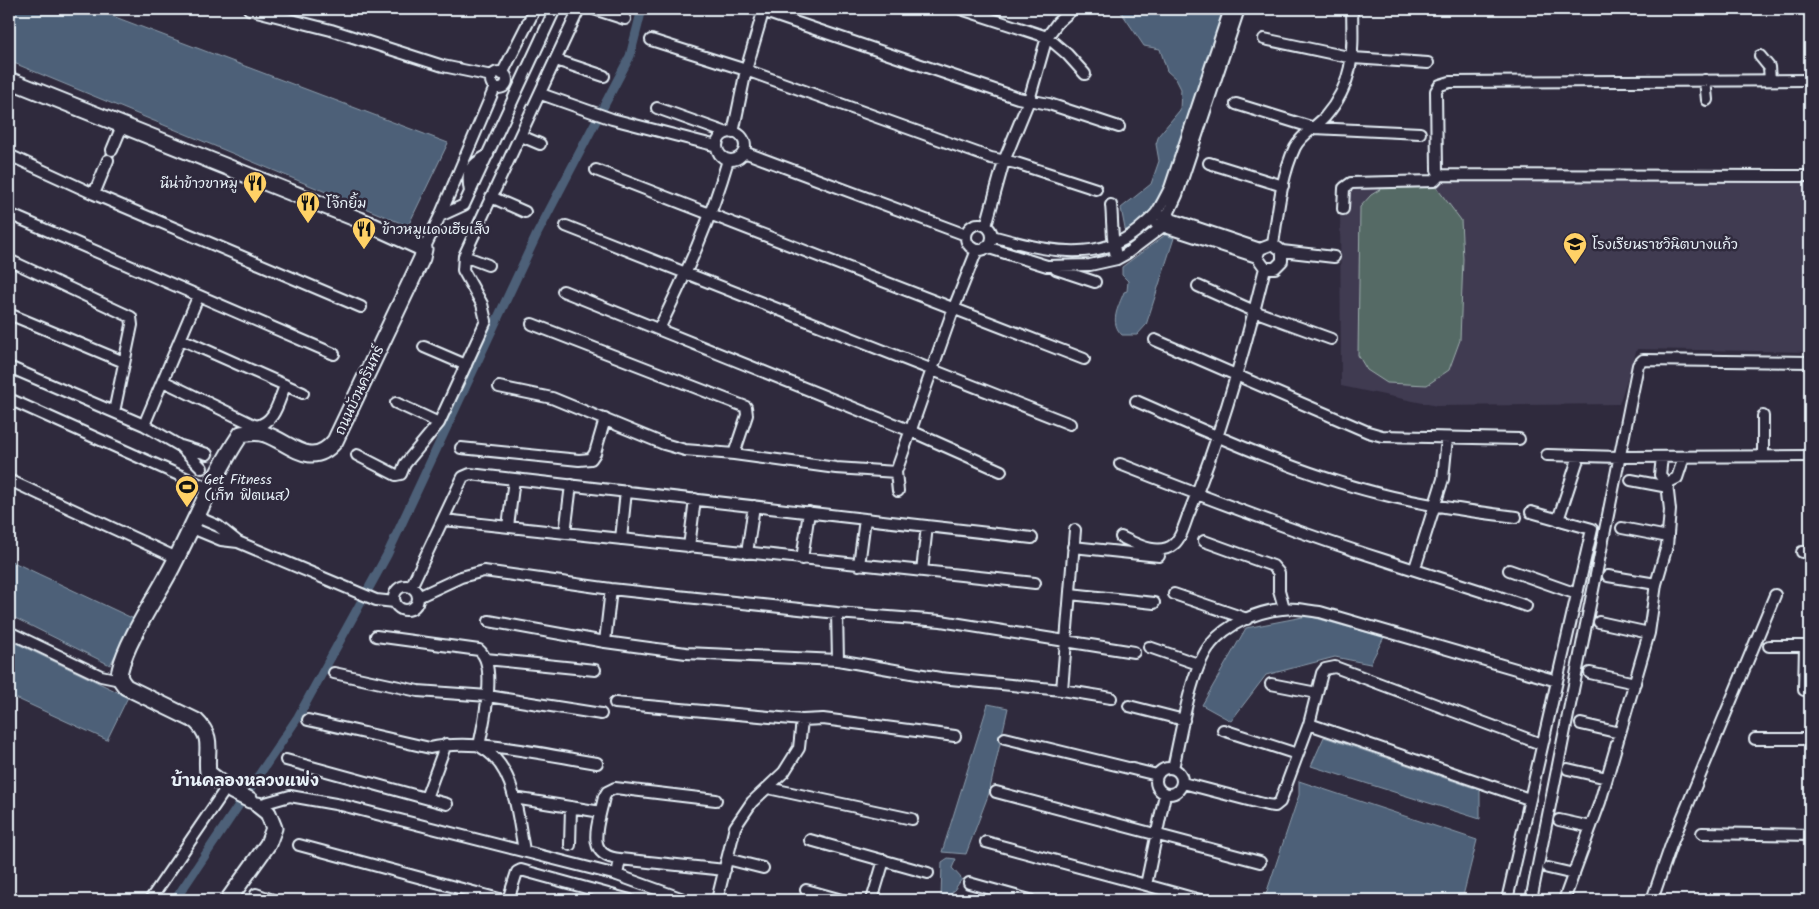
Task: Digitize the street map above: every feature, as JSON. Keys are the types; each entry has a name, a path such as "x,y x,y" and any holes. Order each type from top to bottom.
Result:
{"street":[{"path":"249,9 331,30 443,66 496,79"},
{"path":"9,80 342,213 424,249 440,216 496,79 535,9"},
{"path":"440,216 464,204 470,192 467,177 473,164 488,155 555,9"},
{"path":"357,455 396,475 400,474 439,423 486,321 482,304 463,270 464,256 579,9"},
{"path":"594,9 625,19"},
{"path":"961,9 1047,37 1085,74"},
{"path":"1073,9 1058,22 1047,37 1029,100 1004,161 986,226 992,236 1046,250 1086,252 1126,239 1153,217 1170,188 1239,9"},
{"path":"1047,266 1090,265 1117,259 1165,222 1210,83 1230,9"},
{"path":"1259,253 1273,244 1283,186 1296,146 1339,99 1348,80 1352,58 1352,9"},
{"path":"656,108 730,133 737,134 744,141 744,152 738,159 728,160 720,155 717,146 720,138 730,133 761,10 1029,100 1119,127"},
{"path":"1264,38 1352,58 1428,63"},
{"path":"651,40 746,70 991,158 1096,189"},
{"path":"1760,56 1769,66 1770,80"},
{"path":"556,60 604,76"},
{"path":"1705,80 1706,100"},
{"path":"1440,175 1437,170 1436,91 1440,85 1450,82 1810,80"},
{"path":"541,94 612,119 717,146"},
{"path":"1236,104 1314,128 1420,133"},
{"path":"94,194 122,126"},
{"path":"521,136 540,144"},
{"path":"744,152 966,234"},
{"path":"9,155 94,194 361,307"},
{"path":"659,329 687,272 711,215 728,160"},
{"path":"1209,163 1283,186"},
{"path":"596,170 953,310 1084,359"},
{"path":"1343,209 1344,188 1351,183 1434,181 1440,175 1810,176"},
{"path":"491,197 524,212"},
{"path":"1111,205 1114,229 1112,244 1117,259"},
{"path":"9,214 334,354"},
{"path":"1121,537 1144,548 1163,549 1177,542 1197,494 1217,436 1265,268 1259,253 1153,217"},
{"path":"986,226 974,225 966,234 967,243 1095,282"},
{"path":"566,226 1070,424"},
{"path":"898,491 896,472 953,310 982,249 992,236"},
{"path":"1273,244 1282,251 1334,257"},
{"name":"ถนนบัวนครินทร์","path":"120,680 119,672 125,654 177,558 210,489 212,464 241,434 254,432 264,434 302,453 317,455 328,450 335,441 348,415 422,258 424,249"},
{"path":"1265,268 1275,268 1282,261 1282,251"},
{"path":"1086,252 1090,265"},
{"path":"464,256 488,265"},
{"path":"9,260 131,317 132,325 114,412"},
{"path":"1198,286 1254,311 1331,338"},
{"path":"563,291 911,431 1001,471"},
{"path":"144,426 198,297"},
{"path":"9,314 124,362"},
{"path":"532,324 746,407 747,416 734,454"},
{"path":"181,338 302,393"},
{"path":"1155,340 1368,432 1382,436 1519,439"},
{"path":"424,348 466,366"},
{"path":"1531,900 1638,365 1643,360 1810,362"},
{"path":"9,367 144,426 212,464"},
{"path":"163,381 256,426 271,420 285,386"},
{"path":"499,387 552,398 685,450 734,454 836,468 896,472"},
{"path":"9,399 210,489"},
{"path":"1136,401 1217,436 1328,478 1377,493 1436,506 1516,517"},
{"path":"396,404 439,423"},
{"path":"1762,416 1763,456"},
{"path":"462,448 579,460 592,459 604,419"},
{"path":"1415,568 1443,479 1447,438"},
{"path":"1547,455 1620,457 1810,456"},
{"path":"1558,520 1579,456"},
{"path":"1564,900 1608,778 1649,633 1656,584 1668,537 1670,502 1667,485 1660,475 1662,457"},
{"path":"1631,480 1667,485 1677,478 1684,457"},
{"path":"1120,464 1197,494 1381,559 1415,568 1526,606"},
{"path":"411,587 466,475 571,485 1032,538"},
{"path":"508,527 514,479"},
{"path":"9,480 177,558"},
{"path":"564,533 571,485"},
{"path":"621,539 626,492"},
{"path":"689,547 695,499"},
{"path":"747,553 754,506"},
{"path":"802,559 809,512"},
{"path":"1507,900 1541,744 1592,529 1531,512"},
{"path":"859,565 865,518"},
{"path":"444,520 1034,583"},
{"path":"195,522 221,540 238,542 343,588 376,600 395,602"},
{"path":"922,572 927,526"},
{"path":"1622,528 1668,537"},
{"path":"1062,690 1074,530"},
{"path":"1204,541 1273,566 1279,573 1279,590 1284,608"},
{"path":"1073,547 1159,556"},
{"path":"1509,570 1577,594"},
{"path":"418,597 461,577 484,571 612,589 837,613 941,621 1134,652"},
{"path":"1608,576 1656,584"},
{"path":"403,586 411,587 418,597 416,605 406,610 401,609 395,602 394,594 403,586"},
{"path":"605,642 612,589"},
{"path":"1070,594 1154,603"},
{"path":"1174,594 1247,619"},
{"path":"1652,900 1671,845 1776,595"},
{"path":"1173,768 1198,664 1211,643 1230,627 1262,612 1284,608 1320,612 1557,681"},
{"path":"837,613 838,660"},
{"path":"488,621 605,642 686,653 838,660 940,678 1062,690 1111,698"},
{"path":"1599,622 1649,633"},
{"path":"9,632 101,676 120,680 126,687 196,721 205,729 209,747 208,773 268,813 274,828 268,844 228,900"},
{"path":"376,636 479,650 486,659 488,696 479,746"},
{"path":"1769,646 1808,646 1804,690"},
{"path":"1149,648 1198,664"},
{"path":"486,659 595,670"},
{"path":"1182,783 1267,806 1275,806 1280,802 1309,724 1322,673 1325,669 1335,667 1541,744"},
{"path":"334,673 418,691 488,696 601,714"},
{"path":"1590,673 1635,683"},
{"path":"1271,684 1316,693"},
{"path":"615,703 802,720 823,720 955,736"},
{"path":"1129,706 1184,720"},
{"path":"308,720 430,748 446,744 479,746 597,763"},
{"path":"717,900 735,827 752,802 784,772 799,748 802,720"},
{"path":"1309,724 1530,799"},
{"path":"1581,724 1620,733"},
{"path":"1223,730 1297,754"},
{"path":"1005,738 1157,775"},
{"path":"1756,739 1810,739"},
{"path":"426,798 446,744"},
{"path":"479,746 492,754 502,764 514,798 524,850"},
{"path":"286,760 447,804"},
{"path":"1173,768 1182,776 1179,790 1173,794 1165,794 1159,789 1156,782 1157,775 1162,769 1173,768"},
{"path":"1568,769 1608,778"},
{"path":"716,800 615,788 604,797 596,844 602,854 608,858 726,864 763,868"},
{"path":"768,788 912,818"},
{"path":"150,900 230,789"},
{"path":"996,792 1157,833 1260,862"},
{"path":"1146,885 1165,794"},
{"path":"254,803 290,796 306,797 524,850 617,875 686,900"},
{"path":"514,798 595,811"},
{"path":"570,845 571,807"},
{"path":"1559,820 1591,827"},
{"path":"1702,833 1810,835"},
{"path":"810,840 928,873"},
{"path":"986,842 1200,900"},
{"path":"299,845 503,900"},
{"path":"617,875 620,859"},
{"path":"872,900 884,860"},
{"path":"1548,868 1574,874"},
{"path":"508,900 518,872 521,870 630,900"},
{"path":"969,883 1027,900"},
{"path":"806,890 820,897 842,900"},
{"path":"256,894 273,900"},
{"path":"1157,900 1172,898 1179,900"}],"shaded area":[{"name":"โรงเรียนราชวินิตบางแก้ว","path":"1810,179 1810,352 1637,349 1619,404 1437,406 1341,386 1340,180"}],"green space":[{"path":"1394,181 1410,181 1436,187 1461,220 1463,259 1460,340 1449,370 1427,385 1387,383 1367,370 1358,355 1360,207 1371,195"}],"water":[{"path":"9,9 94,9 448,143 408,226 9,61"},
{"path":"1119,9 1230,9 1167,191 1141,226 1126,234 1121,208 1151,184 1159,161 1156,144 1159,135 1180,110 1181,89 1176,79 1167,71 1160,49 1144,46"},
{"path":"1165,235 1174,238 1146,325 1137,335 1122,335 1118,330 1115,320 1124,292 1127,291 1128,281 1122,275 1122,267"},
{"path":"9,560 134,619 110,665 9,615"},
{"path":"1308,616 1384,637 1370,664 1335,657 1266,675 1231,721 1202,705 1246,628"},
{"path":"9,640 128,697 107,740 9,695"},
{"path":"988,704 1008,708 989,793 966,854 942,852"},
{"path":"1324,737 1480,790 1480,819 1311,766"},
{"path":"1299,781 1477,840 1462,900 1264,900 1299,795"},
{"path":"948,858 956,859 952,868 962,879 947,900 941,900 942,862"}],"waterway":[{"path":"175,900 298,717 387,555 537,234 630,56 642,9"}],"tunnel":[{"path":"207,454 214,458"}],"place":[{"name":"นีน่าข้าวขาหมู","path":"255,204"},
{"name":"โจ๊กยิ้ม","path":"308,224"},
{"name":"ข้าวหมูแดงเฮียเส็ง","path":"364,250"},
{"name":"โรงเรียนราชวินิตบางแก้ว","path":"1575,265"},
{"name":"Get Fitness (เก็ท ฟิตเนส)","path":"187,508"}],"district":[{"name":"บ้านคลองหลวงแพ่ง","path":"245,780"}]}
